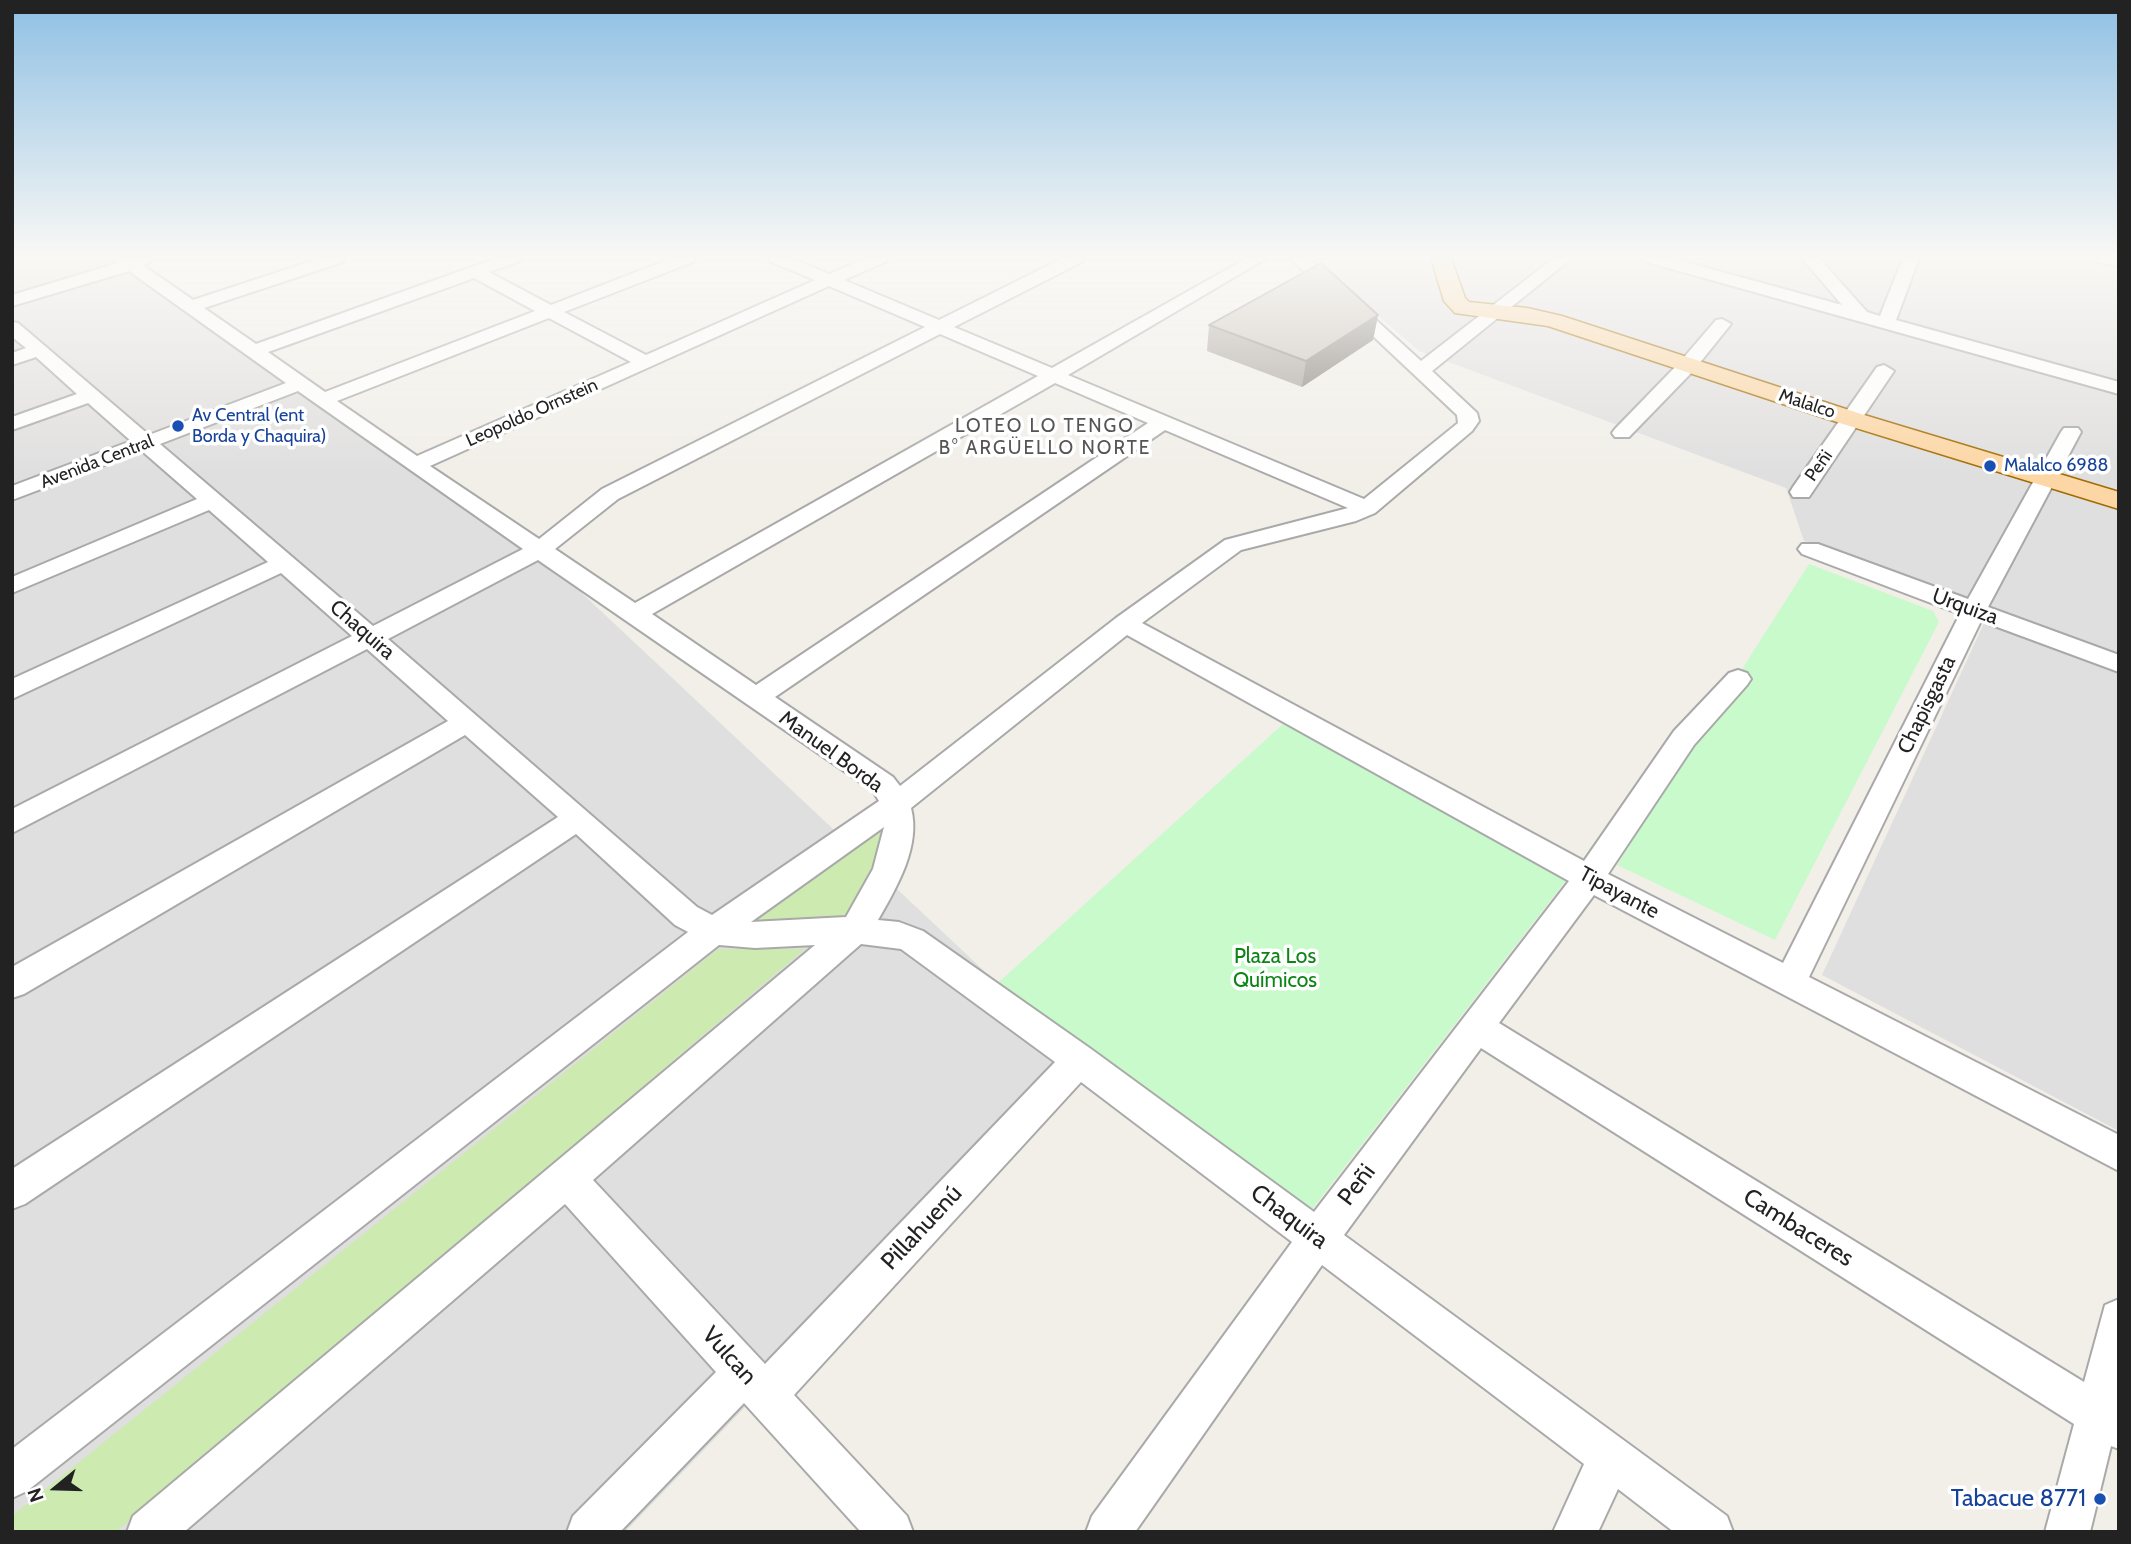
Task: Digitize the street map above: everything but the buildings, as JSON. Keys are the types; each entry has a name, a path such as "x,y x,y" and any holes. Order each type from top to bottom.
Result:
{"main road":[{"name":"Malalco","path":"1581,330 1852,419 2119,501"}],"street":[{"name":"Chaquira","path":"16,330 578,818 686,916 713,931 755,935 855,930 899,935 912,940 1079,1060 1711,1532"},
{"path":"225,330 415,465 634,614 1130,330"},
{"path":"254,351 312,330"},
{"path":"322,400 501,330"},
{"path":"585,330 645,362"},
{"name":"Leopoldo Ornstein","path":"415,465 718,330"},
{"path":"12,822 540,550 610,494 933,330"},
{"path":"946,330 1367,508"},
{"path":"12,1476 713,931 896,804 1125,624 1233,545 1348,516 1367,508 1465,427 1469,421 1467,413 1378,330"},
{"path":"1464,330 1465,335"},
{"path":"1422,369 1472,330"},
{"path":"1622,433 1687,366 1717,330"},
{"path":"1911,330 2119,388"},
{"path":"12,359 39,350"},
{"name":"Peñi","path":"1801,492 1884,371"},
{"name":"Avenida Central","path":"12,494 300,384"},
{"path":"12,424 92,396"},
{"path":"755,698 1163,422"},
{"name":"Chapisgasta","path":"1790,982 1974,610 2071,432"},
{"path":"12,586 211,501"},
{"name":"Urquiza","path":"1810,549 2119,664"},
{"path":"12,690 284,564"},
{"name":"Manuel Borda","path":"149,1532 567,1179 855,930 880,892 894,856 897,831 896,804 883,784 634,614"},
{"name":"Tipayante","path":"1125,624 1589,878 2119,1154"},
{"name":"Peñi","path":"1108,1532 1318,1238 1589,878 1684,738 1738,679"},
{"path":"12,984 467,722"},
{"path":"12,1191 578,818"},
{"name":"Cambaceres","path":"1476,1027 2108,1422"},
{"name":"Pillahuenú","path":"589,1532 755,1384 1079,1060"},
{"name":"Vulcan","path":"567,1179 891,1532"},
{"path":"2067,1532 2108,1422 2119,1319"},
{"path":"1575,1532 1610,1457"}],"shaded area":[{"path":"12,330 224,330 536,550 1079,1060 625,1532 12,1532"},
{"path":"1395,330 2119,330 2119,1131 1822,975 1991,608 1804,541 1786,488 1419,351"}],"green space":[{"path":"1809,564 1933,611 1939,622 1775,940 1617,865"},
{"name":"Plaza Los Químicos","path":"1283,724 1567,879 1306,1217 999,982"},
{"path":"890,824 885,855 850,925 737,925"},
{"path":"718,949 805,949 116,1532 12,1532 12,1516"}],"place":[{"name":"Av Central (ent Borda y Chaquira)","path":"178,426"},
{"name":"Malalco 6988","path":"1990,466"},
{"name":"Tabacue 8771","path":"2100,1499"}],"district":[{"name":"LOTEO LO TENGO B° ARGÜELLO NORTE","path":"1045,437"}]}
